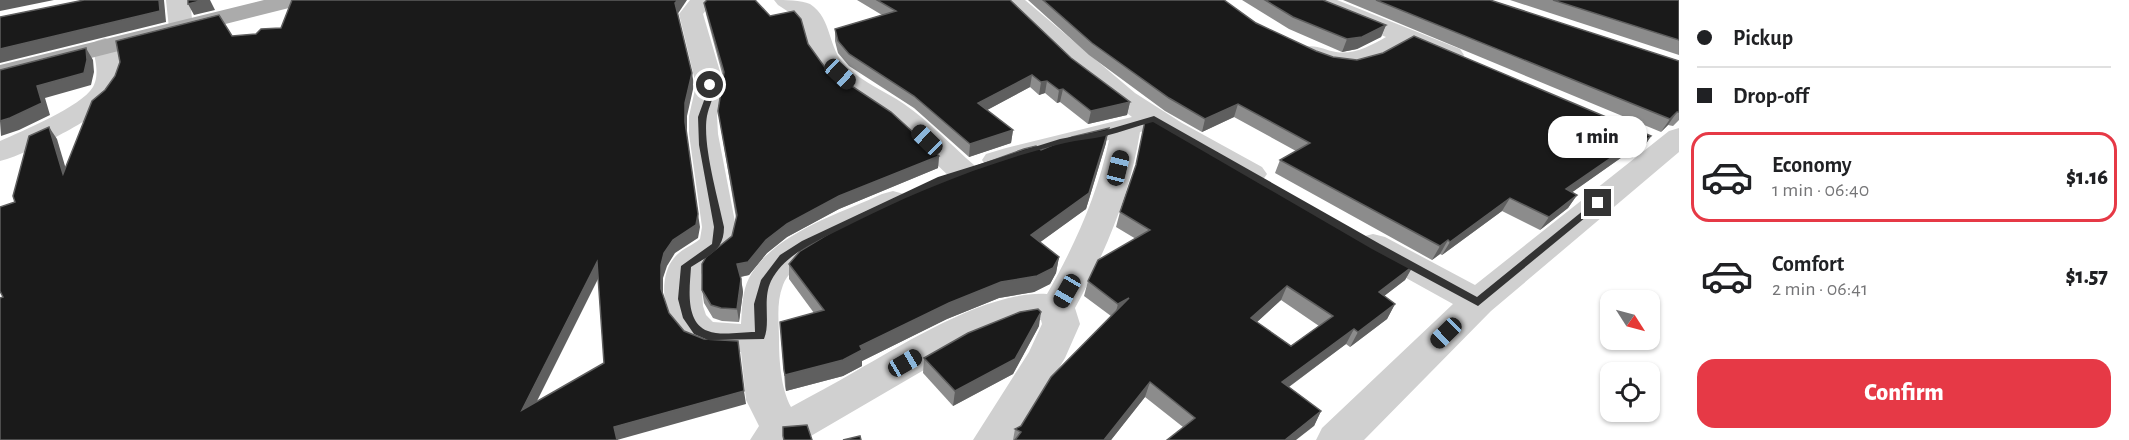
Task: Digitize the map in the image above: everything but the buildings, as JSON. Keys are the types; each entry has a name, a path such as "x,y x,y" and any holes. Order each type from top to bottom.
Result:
{"main road":[{"path":"0,73 293,0"}],"street":[{"path":"178,0 181,28"},
{"path":"702,0 691,14 710,85 710,95 702,117 704,145 719,238 716,246 686,266 683,299 689,318 698,331 708,336 760,336"},
{"path":"786,0 809,12 816,22 821,49 830,65 851,84 900,115 963,172"},
{"path":"1011,0 1140,123 1275,189"},
{"path":"1316,0 1476,65"},
{"path":"1293,42 1323,57 1344,62 1373,53 1406,37"},
{"path":"0,152 91,105 106,91 110,78 105,46"},
{"path":"1057,308 1047,305 1022,307 954,334 777,436 766,400 760,336 760,304 766,280 784,258 831,230 926,186 963,172 1064,141 1140,123"},
{"path":"993,440 1046,358 1060,324 1057,308 1077,274 1118,168 1140,123"},
{"path":"1336,440 1478,302 1664,141"},
{"path":"1346,229 1478,302"}],"route":[{"path":"710,85 710,95 702,117 704,145 719,238 716,246 698,255 686,266 683,299 689,318 698,331 708,336 725,338 760,336 760,304 766,280 784,258 805,243 849,221 941,179 994,161 1064,141 1105,134 1154,119 1376,247 1478,302 1598,203"}]}
